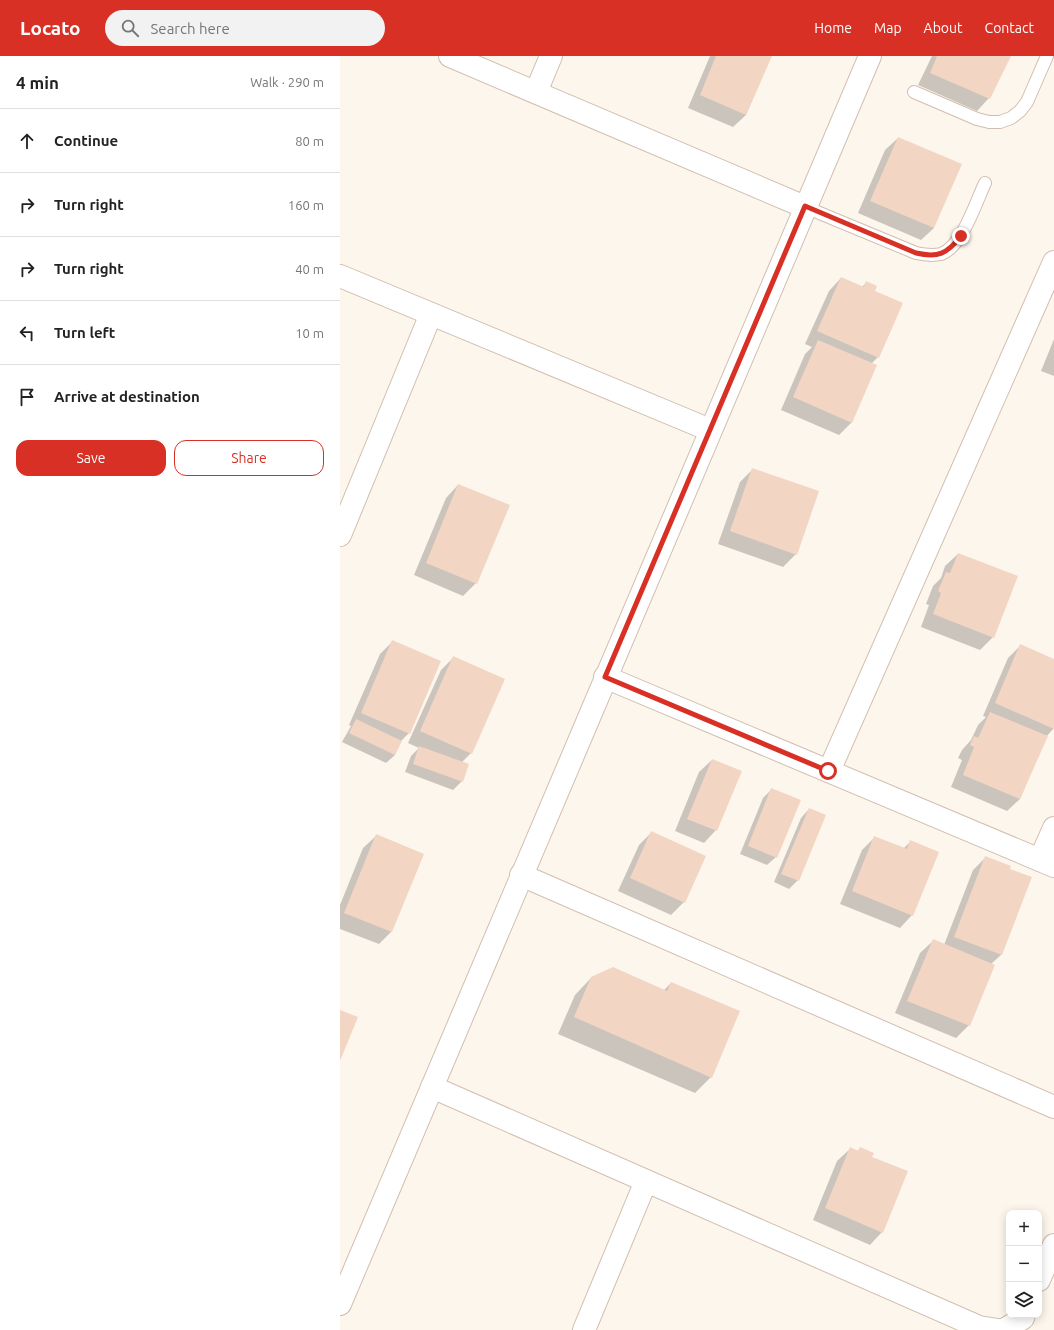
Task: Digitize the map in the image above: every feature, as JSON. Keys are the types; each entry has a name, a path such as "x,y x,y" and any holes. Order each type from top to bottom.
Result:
{"street":[{"path":"450,56 805,206"},
{"path":"536,92 551,56"},
{"path":"340,1304 870,56"},
{"path":"828,771 1054,262"},
{"path":"340,276 710,430"},
{"path":"340,535 431,314"},
{"path":"605,677 1047,863 1054,828"},
{"path":"521,875 1054,1107"},
{"path":"432,1087 979,1327 998,1330"},
{"path":"584,1330 646,1180"},
{"path":"1042,1273 1054,1245"},
{"path":"1004,1330 1023,1318"}],"lane":[{"path":"914,92 978,119 989,122 1000,122 1011,118 1020,111 1027,102 1048,56"},
{"path":"805,206 916,253 929,256 942,254 953,247 961,236 985,183"}],"building":[{"path":"716,56 772,56 746,115 700,95"},
{"path":"937,56 1011,56 990,99 930,73"},
{"path":"898,137 962,164 934,228 870,201"},
{"path":"841,277 864,287 866,281 877,286 875,291 903,303 879,358 817,331"},
{"path":"818,340 877,365 852,423 793,397"},
{"path":"752,468 819,491 797,555 730,531"},
{"path":"458,484 510,505 477,584 426,563"},
{"path":"958,553 1018,576 994,638 933,614 941,593 938,591 946,572 950,573"},
{"path":"392,640 441,661 410,734 361,713"},
{"path":"1020,644 1054,659 1054,729 995,703"},
{"path":"453,656 505,679 472,754 420,731"},
{"path":"990,712 1048,736 1020,799 963,775 974,747 970,745 974,736 978,738"},
{"path":"356,719 402,741 395,755 349,733"},
{"path":"419,746 469,764 463,782 413,764"},
{"path":"712,759 742,771 717,831 687,819"},
{"path":"771,788 801,800 777,858 748,846"},
{"path":"809,808 826,815 799,881 781,874"},
{"path":"651,831 706,856 685,903 630,878"},
{"path":"376,834 424,854 392,932 344,913"},
{"path":"874,836 907,849 910,840 939,852 913,916 852,891"},
{"path":"985,856 1011,866 1010,869 1032,877 1002,955 954,937"},
{"path":"933,939 995,965 970,1026 907,1001"},
{"path":"613,967 667,991 671,982 740,1011 712,1078 574,1017 591,977"},
{"path":"340,1010 358,1017 340,1061"},
{"path":"850,1147 858,1151 860,1147 874,1153 872,1157 908,1171 883,1233 825,1208"}],"route":[{"path":"828,771 605,677 805,206 916,253 929,256 942,254 953,247 961,236"}]}
